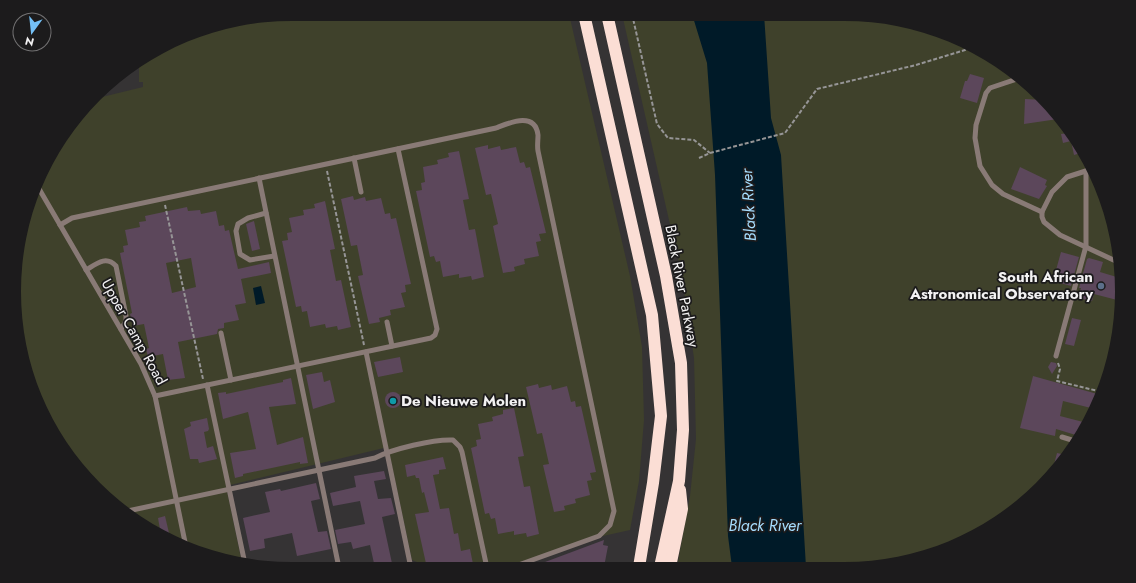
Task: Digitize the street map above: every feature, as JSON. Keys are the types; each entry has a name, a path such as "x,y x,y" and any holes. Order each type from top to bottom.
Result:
{"highway":[{"path":"586,21 652,315 661,416 654,483 640,562"},
{"name":"Black River Parkway","path":"609,21 666,276 681,363 684,430 679,481 661,562"},
{"path":"671,562 682,509 679,481"},
{"path":"634,562 644,543"}],"lane":[{"path":"1013,80 990,88 986,93 976,125 975,138 980,166 992,185 1003,194 1042,212"},
{"path":"60,225 72,218 496,128 515,120 529,123 537,132 538,151 614,511 610,525 599,536 527,562"},
{"path":"155,396 431,338 435,335 437,329 398,149"},
{"path":"354,158 361,192"},
{"path":"1056,356 1086,246 1086,171 1067,177 1052,192 1042,212 1044,222 1060,235 1086,246 1113,260"},
{"path":"259,178 338,562"},
{"name":"Upper Camp Road","path":"41,191 141,364 155,396 184,539"},
{"path":"266,213 248,218 238,224 236,231 240,254 250,260 274,256"},
{"path":"86,270 102,260 110,261 116,266 126,316 126,322 120,329"},
{"path":"387,322 392,346"},
{"path":"221,333 231,380"},
{"path":"366,352 410,562"},
{"path":"207,385 244,558"},
{"path":"1062,437 1071,439"},
{"path":"133,510 375,458 386,452 439,441 453,440 457,443 462,452 486,562"}],"path":[{"path":"634,21 656,124 668,138 694,140 710,153"},
{"path":"699,158 710,153 785,133 817,89 916,65 966,50"},
{"path":"326,164 366,352"},
{"path":"164,198 203,381 207,385"},
{"path":"1056,356 1060,369 1057,381 1096,390"}],"green space":[{"path":"292,21 571,21 630,276 642,347 644,420 639,481 630,530 594,538 524,562 417,562 412,560 388,447 226,486 241,557 205,548 172,534 156,526 113,495 88,470 57,427 35,378 30,362 23,327 21,292 23,256 30,221 35,205 57,156 67,141 88,113 104,97 143,87 143,82 139,82 139,68 156,57 205,35 221,30 256,23"},
{"path":"624,21 844,21 880,23 915,30 931,35 980,57 1023,88 1048,113 1059,127 1079,156 1087,172 1106,221 1113,256 1115,292 1113,327 1106,362 1101,378 1079,427 1069,442 1036,483 1009,506 980,526 931,548 915,553 880,560 844,562 678,562 690,496 696,439 694,358 682,277"}],"water":[{"name":"Black River","path":"694,21 764,21 771,118 781,155 806,562 731,562 728,536 715,175 707,63"},
{"path":"261,286 265,303 256,305 253,288"}],"building":[{"path":"970,74 984,78 977,103 960,98 965,81 967,81"},
{"path":"1025,99 1036,100 1053,120 1024,124"},
{"path":"1061,134 1064,134 1069,141 1063,143"},
{"path":"488,145 488,149 500,146 501,150 516,147 520,163 524,162 526,168 530,167 546,233 539,234 541,241 536,242 539,256 524,259 525,264 514,267 515,271 503,273 493,226 498,224 491,194 486,195 475,148"},
{"path":"1072,145 1078,154 1074,155"},
{"path":"459,151 469,199 463,200 469,230 475,229 484,277 472,280 471,276 459,278 459,274 443,277 440,261 436,262 434,256 430,257 416,191 422,190 421,183 425,182 423,167 438,164 437,160 449,157 448,153"},
{"path":"1020,167 1047,180 1045,185 1047,186 1039,199 1011,189"},
{"path":"353,196 354,200 365,197 366,201 381,198 385,214 390,213 391,219 396,218 411,284 405,285 406,292 401,293 405,307 390,310 391,315 379,318 380,322 369,324 358,276 363,275 357,245 351,246 341,199"},
{"path":"325,201 335,249 330,250 336,281 341,280 351,327 338,330 337,326 326,328 325,324 310,327 307,311 302,312 301,306 296,307 282,241 288,240 287,233 292,232 289,218 304,215 303,210 315,208 314,204"},
{"path":"187,207 188,211 200,210 201,214 216,211 219,226 224,225 225,231 229,230 238,269 269,262 271,273 241,279 246,303 235,305 239,320 224,323 224,328 218,329 217,334 178,342 185,378 168,380 163,354 148,357 146,349 149,348 144,324 133,326 130,314 132,313 120,253 124,252 123,246 128,245 125,230 140,227 139,222 146,221 145,216","holes":["191,258 196,287 172,293 166,263"]},
{"path":"254,221 260,249 252,251 246,224"},
{"path":"1061,252 1079,257 1071,286 1053,281"},
{"name":"South African Astronomical Observatory","path":"1089,258 1103,262 1100,272 1114,276 1115,299 1094,294 1092,301 1078,298 1081,288 1079,288 1087,259"},
{"path":"1072,318 1081,320 1074,346 1065,344"},
{"path":"400,357 403,372 378,377 374,362"},
{"path":"1051,362 1056,363 1057,366 1052,374 1048,367"},
{"path":"322,372 324,382 330,380 335,402 313,409 306,375"},
{"path":"1033,376 1095,393 1089,407 1063,401 1060,416 1082,422 1074,434 1056,429 1055,436 1020,428"},
{"path":"291,378 296,404 269,407 277,445 303,437 308,463 300,464 300,462 243,474 243,476 235,478 230,453 256,449 248,412 223,419 218,393 226,392 226,394 283,382 283,380"},
{"path":"538,384 539,388 551,385 552,390 567,386 571,402 575,401 576,407 581,406 596,472 590,473 592,480 587,481 590,495 575,499 576,503 564,506 565,510 554,512 543,465 549,464 542,433 537,434 526,387"},
{"name":"De Nieuwe Molen","path":"390,392 396,392 401,397 399,406 396,408 390,408 385,403 385,397"},
{"path":"514,408 524,456 518,457 524,487 530,486 539,534 527,537 526,533 514,535 514,531 498,534 495,518 491,519 489,513 485,514 471,448 477,446 476,440 481,439 478,424 493,421 492,417 503,414 503,410"},
{"path":"207,418 209,429 208,431 204,432 207,448 213,446 217,459 199,463 198,459 190,459 184,429 191,426 190,422"},
{"path":"1057,453 1061,454 1059,456 1055,461"},
{"path":"443,457 446,469 439,470 439,474 433,475 440,509 449,508 454,534 458,533 461,551 470,549 473,562 426,562 415,514 429,512 424,492 422,493 419,478 416,478 415,475 407,477 405,465"},
{"path":"384,471 386,479 374,481 378,499 391,498 395,514 382,517 392,562 374,562 370,545 353,549 351,542 338,544 335,530 365,524 360,501 333,506 330,493 356,487 354,476"},
{"path":"316,483 320,499 311,501 318,532 327,531 331,549 297,556 292,533 264,539 265,548 250,551 243,518 270,512 265,492 280,489 281,491"},
{"path":"165,516 169,532 160,528 158,518"},
{"path":"604,540 603,545 608,546 605,562 545,562"}],"place":[{"name":"South African Astronomical Observatory","path":"1101,286"},
{"name":"De Nieuwe Molen","path":"393,401"}]}
